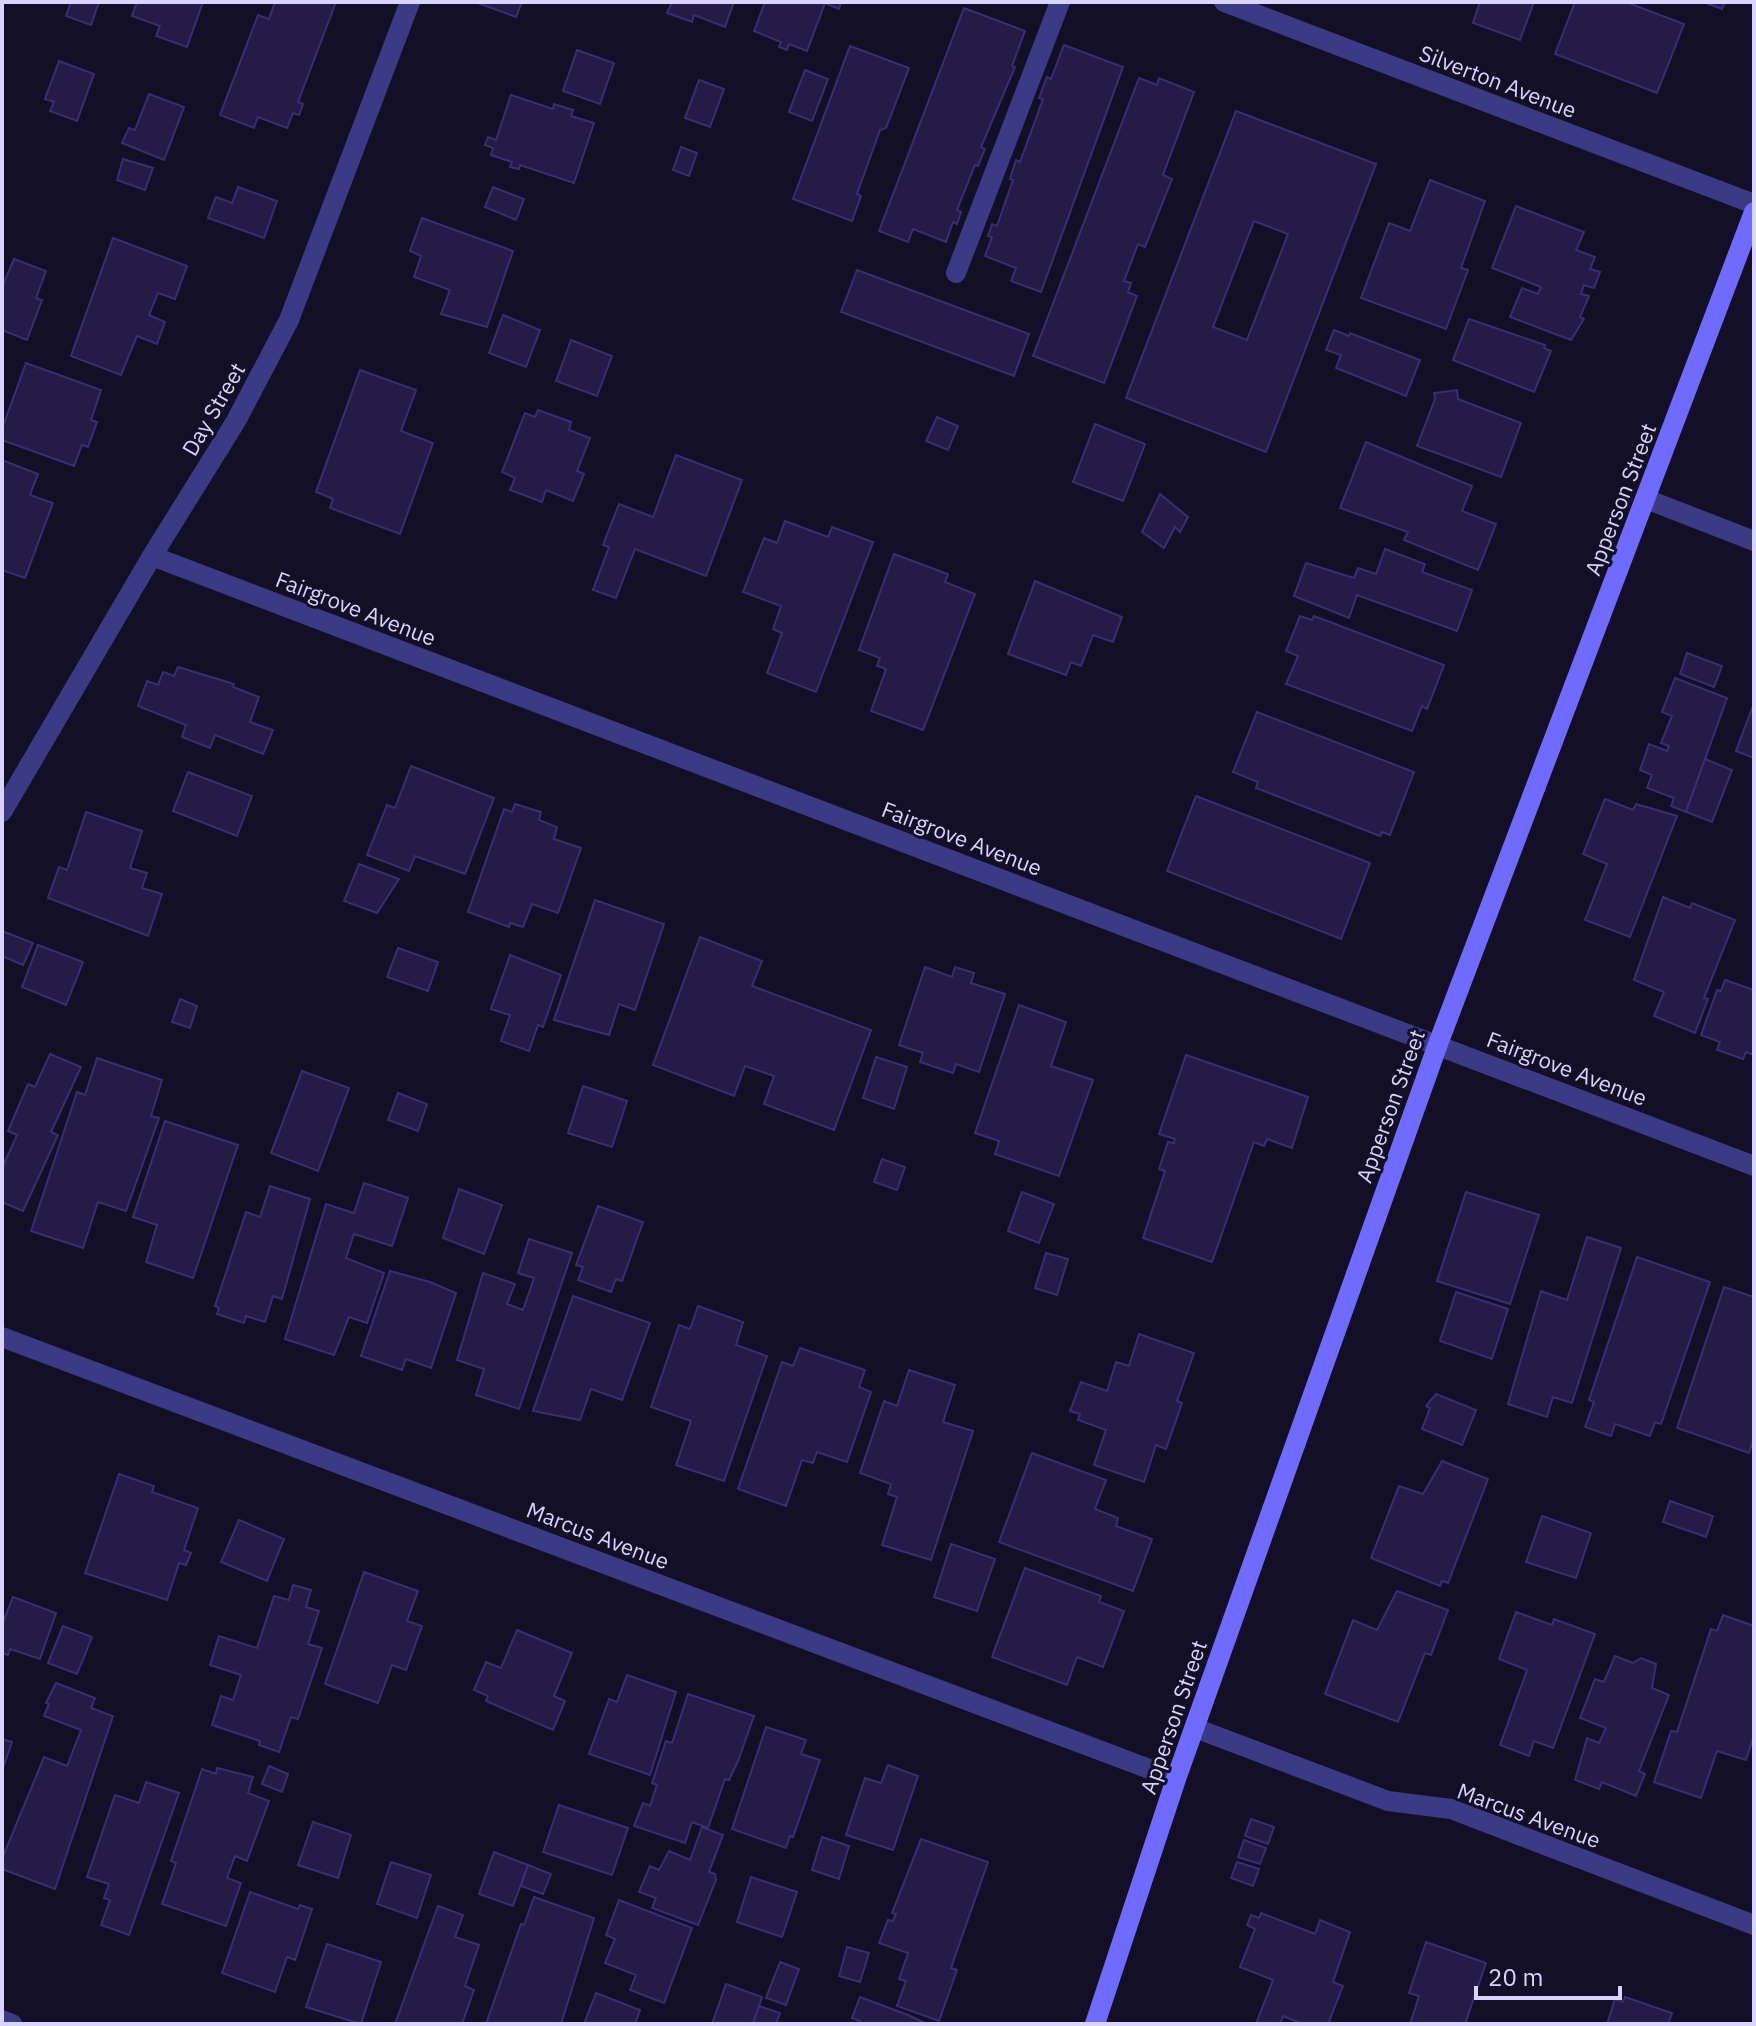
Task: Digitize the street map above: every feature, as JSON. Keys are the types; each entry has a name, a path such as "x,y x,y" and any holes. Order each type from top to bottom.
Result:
{"street":[{"name":"Day Street","path":"2,812 152,556 236,421 289,320 410,2"},
{"path":"956,273 1060,2"},
{"name":"Silverton Avenue","path":"1224,2 1754,204"},
{"name":"Apperson Street","path":"1095,2024 1176,1779 1438,1044 1754,212"},
{"path":"1646,499 1754,541"},
{"name":"Fairgrove Avenue","path":"152,556 1754,1166"},
{"name":"Marcus Avenue","path":"2,1337 1176,1779"},
{"name":"Marcus Avenue","path":"1195,1728 1388,1801 1451,1809 1754,1925"},
{"path":"2,2020 12,2024"}],"building":[{"path":"71,2 99,2 91,25 66,16"},
{"path":"137,2 203,2 187,47 156,36 160,26 132,16"},
{"path":"275,2 336,2 298,102 303,104 299,115 293,113 287,128 258,117 254,128 220,115 258,15 269,19"},
{"path":"475,2 522,2 516,17"},
{"path":"672,2 734,2 725,27 694,15 692,22 667,13"},
{"path":"765,2 841,2 839,9 825,3 807,51 789,44 787,50 779,47 781,42 754,31"},
{"path":"1480,2 1534,2 1520,40 1473,23"},
{"path":"1575,2 1626,2 1684,24 1657,93 1555,54"},
{"path":"1703,2 1725,2 1722,9"},
{"path":"964,8 1025,31 1012,66 1015,67 981,147 985,149 978,166 975,165 957,210 961,212 957,224 953,222 946,242 913,229 908,242 879,231"},
{"path":"1064,45 1123,67 1041,292 1011,281 1016,268 985,256 992,237 988,236 992,224 997,226 1013,180 1010,179 1016,160 1020,162 1043,99 1039,98 1047,77 1051,79"},
{"path":"850,46 909,68 886,128 880,130 857,194 861,196 852,221 793,199"},
{"path":"577,50 614,63 600,104 563,91"},
{"path":"59,61 94,74 77,121 50,111 54,102 45,99"},
{"path":"805,70 828,79 812,121 789,112"},
{"path":"1139,78 1157,85 1159,78 1194,92 1163,175 1172,179 1145,247 1138,244 1124,281 1131,283 1128,292 1137,296 1104,383 1033,356"},
{"path":"699,80 724,89 710,127 685,118"},
{"path":"149,94 184,107 164,160 122,143 129,128 135,130"},
{"path":"511,95 553,109 554,104 573,110 571,116 594,123 574,183 520,165 519,169 510,167 512,162 491,155 493,148 485,145 488,137 496,140"},
{"path":"1236,111 1376,164 1266,452 1126,398","holes":["1254,221 1288,234 1247,340 1213,327"]},
{"path":"681,147 697,153 689,176 673,170"},
{"path":"123,159 153,168 145,190 117,180"},
{"path":"1430,180 1485,201 1461,268 1468,270 1446,329 1361,298 1389,223 1410,231"},
{"path":"238,187 277,201 264,238 208,218 216,197 232,203"},
{"path":"493,187 524,199 516,220 485,207"},
{"path":"1516,206 1584,232 1576,250 1595,257 1590,269 1600,272 1594,288 1584,285 1581,294 1589,296 1580,317 1584,319 1571,340 1510,317 1522,288 1538,294 1541,287 1492,268"},
{"path":"422,218 513,251 487,327 441,314 450,290 414,277 421,256 410,251"},
{"path":"113,238 187,266 175,299 158,293 149,315 165,322 157,344 137,336 121,375 71,356"},
{"path":"14,259 46,271 36,298 42,300 27,340 2,330 2,287"},
{"path":"857,270 1029,334 1014,376 841,312"},
{"path":"503,315 540,330 526,367 489,353"},
{"path":"1469,319 1545,345 1544,348 1551,351 1534,392 1453,360"},
{"path":"1334,330 1349,336 1350,333 1420,360 1406,396 1336,368 1341,355 1326,350"},
{"path":"571,340 612,356 597,396 556,381"},
{"path":"26,363 101,390 91,420 97,422 88,447 82,445 74,466 2,440 2,429"},
{"path":"360,370 416,390 401,431 433,443 400,534 330,508 333,499 316,492"},
{"path":"1457,390 1458,399 1521,423 1501,477 1417,446 1435,399 1434,393"},
{"path":"538,410 571,422 569,430 590,438 577,471 584,474 573,501 546,490 542,502 510,490 515,478 502,472 525,413 535,417"},
{"path":"937,417 958,426 948,450 926,441"},
{"path":"1095,424 1145,444 1123,501 1073,482"},
{"path":"1366,442 1472,486 1462,511 1496,524 1478,570 1404,540 1408,532 1340,508"},
{"path":"676,455 742,480 706,576 635,549 616,598 593,590 609,547 603,545 619,504 653,517"},
{"path":"2,460 38,474 30,495 53,503 25,578 2,570"},
{"path":"1160,494 1188,517 1180,532 1175,527 1164,548 1142,532"},
{"path":"785,521 828,537 832,527 873,542 816,692 767,673 782,633 773,629 781,606 743,592 764,538 777,543"},
{"path":"1385,549 1425,564 1422,572 1472,590 1457,631 1357,595 1349,618 1294,596 1306,563 1354,578 1358,568 1376,574"},
{"path":"894,554 948,574 945,582 975,594 923,730 871,711 886,669 877,666 880,658 859,650"},
{"path":"1035,581 1122,617 1113,642 1093,635 1081,666 1071,662 1066,675 1008,654"},
{"path":"1300,616 1312,620 1314,616 1444,665 1427,709 1422,706 1412,731 1286,684 1298,656 1286,651"},
{"path":"1687,653 1722,666 1714,687 1680,674"},
{"path":"178,667 234,684 233,687 259,697 250,722 273,730 263,754 215,735 210,748 182,737 186,725 138,706 147,681 158,685 163,672 174,676"},
{"path":"1675,678 1727,698 1686,812 1671,806 1674,798 1647,788 1652,775 1640,770 1649,744 1667,751 1669,746 1661,743 1672,716 1662,712"},
{"path":"1754,703 1754,758 1736,751"},
{"path":"1257,712 1414,772 1390,835 1382,832 1380,836 1256,788 1258,782 1233,772"},
{"path":"1705,759 1732,770 1712,822 1686,812"},
{"path":"411,766 494,798 465,874 415,856 409,871 367,855 387,805 395,808"},
{"path":"188,772 252,796 237,836 173,811"},
{"path":"1196,796 1370,863 1341,939 1167,871"},
{"path":"1605,799 1633,810 1636,804 1677,816 1630,937 1585,920 1607,864 1583,854"},
{"path":"515,804 541,812 539,820 557,827 554,839 581,848 558,913 532,904 523,927 510,923 509,927 468,912 504,809 512,812"},
{"path":"86,812 142,831 130,868 147,873 142,888 162,894 148,936 48,898 59,867 67,870"},
{"path":"359,864 399,879 377,913 344,901"},
{"path":"1663,897 1690,908 1692,903 1735,920 1704,998 1708,999 1695,1033 1654,1016 1664,992 1634,980"},
{"path":"595,900 664,924 635,1010 619,1004 609,1035 554,1020"},
{"path":"2,931 33,943 23,965 2,956"},
{"path":"700,937 762,961 752,986 871,1030 834,1130 764,1104 774,1076 745,1066 734,1096 653,1065"},
{"path":"38,945 83,962 66,1005 22,987"},
{"path":"398,948 438,962 428,991 387,977"},
{"path":"510,955 561,975 543,1027 538,1025 529,1051 501,1041 510,1015 491,1009"},
{"path":"925,967 952,977 955,967 974,973 971,983 1005,994 979,1072 956,1064 953,1073 920,1062 923,1053 899,1045"},
{"path":"1725,980 1754,990 1754,1055 1746,1052 1743,1059 1717,1050 1720,1042 1701,1035 1717,990 1721,991"},
{"path":"180,999 197,1006 190,1028 172,1022"},
{"path":"1019,1005 1066,1022 1051,1066 1093,1080 1059,1176 995,1154 999,1141 975,1133"},
{"path":"50,1054 81,1067 51,1132 58,1135 23,1211 2,1202 2,1168 17,1135 8,1131 28,1084 35,1087"},
{"path":"1186,1055 1308,1097 1292,1148 1267,1139 1264,1146 1254,1142 1212,1262 1143,1238 1165,1171 1159,1169 1168,1142 1174,1143 1175,1139 1159,1134"},
{"path":"876,1057 907,1067 894,1109 863,1098"},
{"path":"97,1058 162,1080 151,1116 159,1118 126,1211 98,1202 83,1248 31,1231 77,1092 85,1095"},
{"path":"302,1071 349,1088 318,1171 271,1153"},
{"path":"583,1086 627,1101 612,1147 568,1133"},
{"path":"398,1093 427,1104 418,1131 388,1120"},
{"path":"165,1121 238,1145 193,1278 146,1262 157,1225 133,1217"},
{"path":"882,1159 905,1167 897,1190 874,1182"},
{"path":"364,1183 408,1198 392,1246 354,1234 346,1258 384,1273 367,1323 349,1317 334,1355 285,1339 326,1204 354,1213"},
{"path":"270,1186 310,1199 282,1299 273,1296 265,1322 246,1316 244,1323 217,1314 219,1308 215,1306 246,1212 260,1217"},
{"path":"459,1189 502,1205 484,1254 443,1238"},
{"path":"1022,1192 1054,1204 1039,1243 1008,1231"},
{"path":"1466,1192 1539,1215 1510,1304 1437,1281"},
{"path":"598,1206 643,1222 622,1281 616,1279 611,1292 578,1280 583,1267 576,1265"},
{"path":"1587,1237 1621,1248 1572,1403 1553,1397 1547,1417 1508,1404 1541,1291 1567,1300"},
{"path":"529,1239 572,1253 519,1409 476,1395 484,1369 457,1360 483,1273 515,1284 507,1304 523,1310 534,1278 518,1273"},
{"path":"1046,1253 1068,1259 1057,1295 1035,1288"},
{"path":"1637,1257 1710,1282 1661,1424 1655,1422 1650,1436 1615,1424 1611,1436 1585,1427 1594,1402 1589,1400"},
{"path":"390,1271 456,1293 431,1368 406,1359 402,1370 361,1356"},
{"path":"1724,1287 1754,1297 1754,1437 1749,1453 1677,1428"},
{"path":"1456,1292 1508,1309 1492,1359 1440,1341"},
{"path":"573,1296 650,1323 622,1400 591,1389 580,1420 533,1411"},
{"path":"698,1306 743,1322 736,1345 767,1356 724,1481 676,1465 691,1421 651,1407 679,1325 690,1329"},
{"path":"1139,1334 1194,1353 1177,1401 1182,1403 1166,1449 1156,1445 1144,1482 1094,1465 1106,1430 1078,1420 1080,1414 1070,1411 1081,1382 1107,1391 1116,1362 1129,1366"},
{"path":"800,1348 865,1370 859,1387 871,1392 847,1462 817,1452 813,1463 802,1460 786,1506 738,1489 782,1362 793,1366"},
{"path":"909,1370 955,1385 943,1422 973,1431 931,1560 882,1545 897,1497 888,1494 891,1484 860,1473 884,1401 897,1406"},
{"path":"1436,1394 1476,1410 1462,1445 1422,1429 1430,1408 1426,1406"},
{"path":"1032,1453 1106,1480 1095,1509 1118,1518 1116,1526 1152,1539 1133,1591 999,1542"},
{"path":"1442,1461 1488,1479 1448,1583 1442,1581 1440,1586 1371,1558 1399,1486 1423,1494"},
{"path":"119,1474 154,1486 152,1492 198,1508 184,1550 191,1553 186,1565 179,1563 167,1600 85,1573"},
{"path":"1670,1501 1713,1516 1706,1537 1663,1522"},
{"path":"1542,1516 1591,1533 1576,1578 1526,1562"},
{"path":"239,1520 284,1539 267,1581 221,1562"},
{"path":"951,1544 995,1559 977,1611 934,1597"},
{"path":"1025,1568 1101,1596 1099,1602 1124,1611 1103,1667 1077,1657 1067,1685 992,1657"},
{"path":"364,1572 418,1591 407,1621 422,1626 406,1670 392,1665 378,1703 325,1684"},
{"path":"293,1585 311,1590 306,1607 319,1611 308,1644 322,1648 298,1719 291,1717 279,1752 259,1745 260,1741 212,1725 221,1696 233,1700 241,1675 210,1665 219,1636 257,1648 274,1596 289,1600"},
{"path":"1397,1591 1448,1610 1431,1655 1425,1653 1398,1722 1325,1694 1353,1620 1377,1630"},
{"path":"13,1597 56,1613 40,1659 10,1649 8,1655 2,1653 2,1625"},
{"path":"1516,1612 1552,1625 1554,1619 1595,1634 1553,1748 1534,1741 1529,1756 1500,1745 1527,1670 1499,1659"},
{"path":"1723,1615 1754,1626 1754,1735 1746,1760 1717,1751 1701,1798 1654,1782 1671,1731 1677,1732 1711,1629 1717,1631"},
{"path":"63,1626 92,1637 77,1674 48,1663"},
{"path":"517,1630 572,1653 554,1696 565,1701 553,1730 486,1701 488,1696 474,1690 486,1662 501,1668"},
{"path":"1615,1656 1633,1663 1641,1658 1656,1664 1652,1688 1669,1695 1639,1771 1645,1774 1636,1796 1602,1782 1599,1789 1575,1780 1587,1738 1599,1743 1606,1728 1580,1718 1595,1679 1604,1682"},
{"path":"627,1675 676,1692 650,1775 589,1754 609,1699 617,1702"},
{"path":"56,1683 95,1698 91,1708 113,1716 55,1889 2,1869 2,1859 44,1757 67,1766 81,1730 44,1716 49,1704 46,1703"},
{"path":"688,1694 754,1716 738,1761 729,1780 725,1779 708,1828 692,1822 685,1843 634,1826 643,1803 650,1806 657,1785 652,1783 666,1741 672,1743"},
{"path":"766,1727 806,1740 801,1754 820,1760 793,1837 790,1836 786,1848 732,1829"},
{"path":"2,1739 12,1742 2,1771"},
{"path":"888,1765 918,1776 893,1850 846,1835 865,1778 881,1783"},
{"path":"269,1766 288,1774 282,1792 262,1784"},
{"path":"217,1768 253,1777 248,1793 269,1801 247,1861 235,1856 227,1878 241,1883 226,1926 162,1904 176,1863 171,1861 202,1769 216,1774"},
{"path":"146,1782 179,1793 129,1935 101,1925 110,1900 104,1898 109,1884 87,1877 115,1795 139,1803"},
{"path":"559,1805 628,1828 612,1875 543,1852"},
{"path":"1251,1819 1274,1827 1268,1844 1245,1836"},
{"path":"313,1822 351,1835 338,1878 298,1865"},
{"path":"702,1827 723,1835 709,1872 715,1874 716,1880 698,1925 652,1908 656,1898 639,1892 650,1866 659,1870 669,1851 690,1860"},
{"path":"822,1837 849,1846 839,1879 812,1870"},
{"path":"921,1839 988,1862 951,1968 957,1970 939,2021 897,2006 906,1981 899,1979 908,1953 879,1943 888,1920 893,1921 896,1914 892,1913"},
{"path":"1244,1840 1266,1848 1260,1864 1238,1857"},
{"path":"494,1852 528,1865 513,1906 479,1894"},
{"path":"391,1862 431,1875 417,1918 377,1904"},
{"path":"1237,1862 1259,1869 1253,1886 1231,1878"},
{"path":"528,1865 551,1874 543,1894 521,1886"},
{"path":"751,1877 797,1892 782,1937 737,1922"},
{"path":"250,1892 298,1909 300,1905 312,1909 295,1960 287,1957 275,1992 222,1973"},
{"path":"534,1897 594,1918 561,2024 486,2024 521,1924 524,1925"},
{"path":"619,1900 692,1928 664,2003 630,1990 636,1975 605,1963 615,1939 606,1935"},
{"path":"438,1906 463,1915 455,1937 479,1945 465,1986 474,1990 462,2024 395,2024"},
{"path":"1261,1913 1315,1934 1320,1920 1350,1932 1333,1982 1343,1986 1328,2024 1303,2024 1283,2016 1280,2024 1256,2024 1273,1980 1240,1967 1255,1929 1247,1925 1251,1915 1259,1918"},
{"path":"1426,1942 1486,1963 1465,2024 1410,2024 1419,1996 1409,1993"},
{"path":"327,1944 381,1962 361,2024 306,2007"},
{"path":"847,1947 869,1953 860,1982 839,1976"},
{"path":"780,1962 799,1969 786,2005 766,1998"},
{"path":"726,1984 762,1997 753,2024 712,2024"},
{"path":"596,1993 640,2010 635,2024 584,2024"},
{"path":"860,1997 927,2024 858,2024 860,2021 852,2018"},
{"path":"1625,1997 1672,2013 1668,2024 1607,2024 1615,1999 1623,2002"},
{"path":"759,2006 780,2013 776,2024 753,2024"}]}
